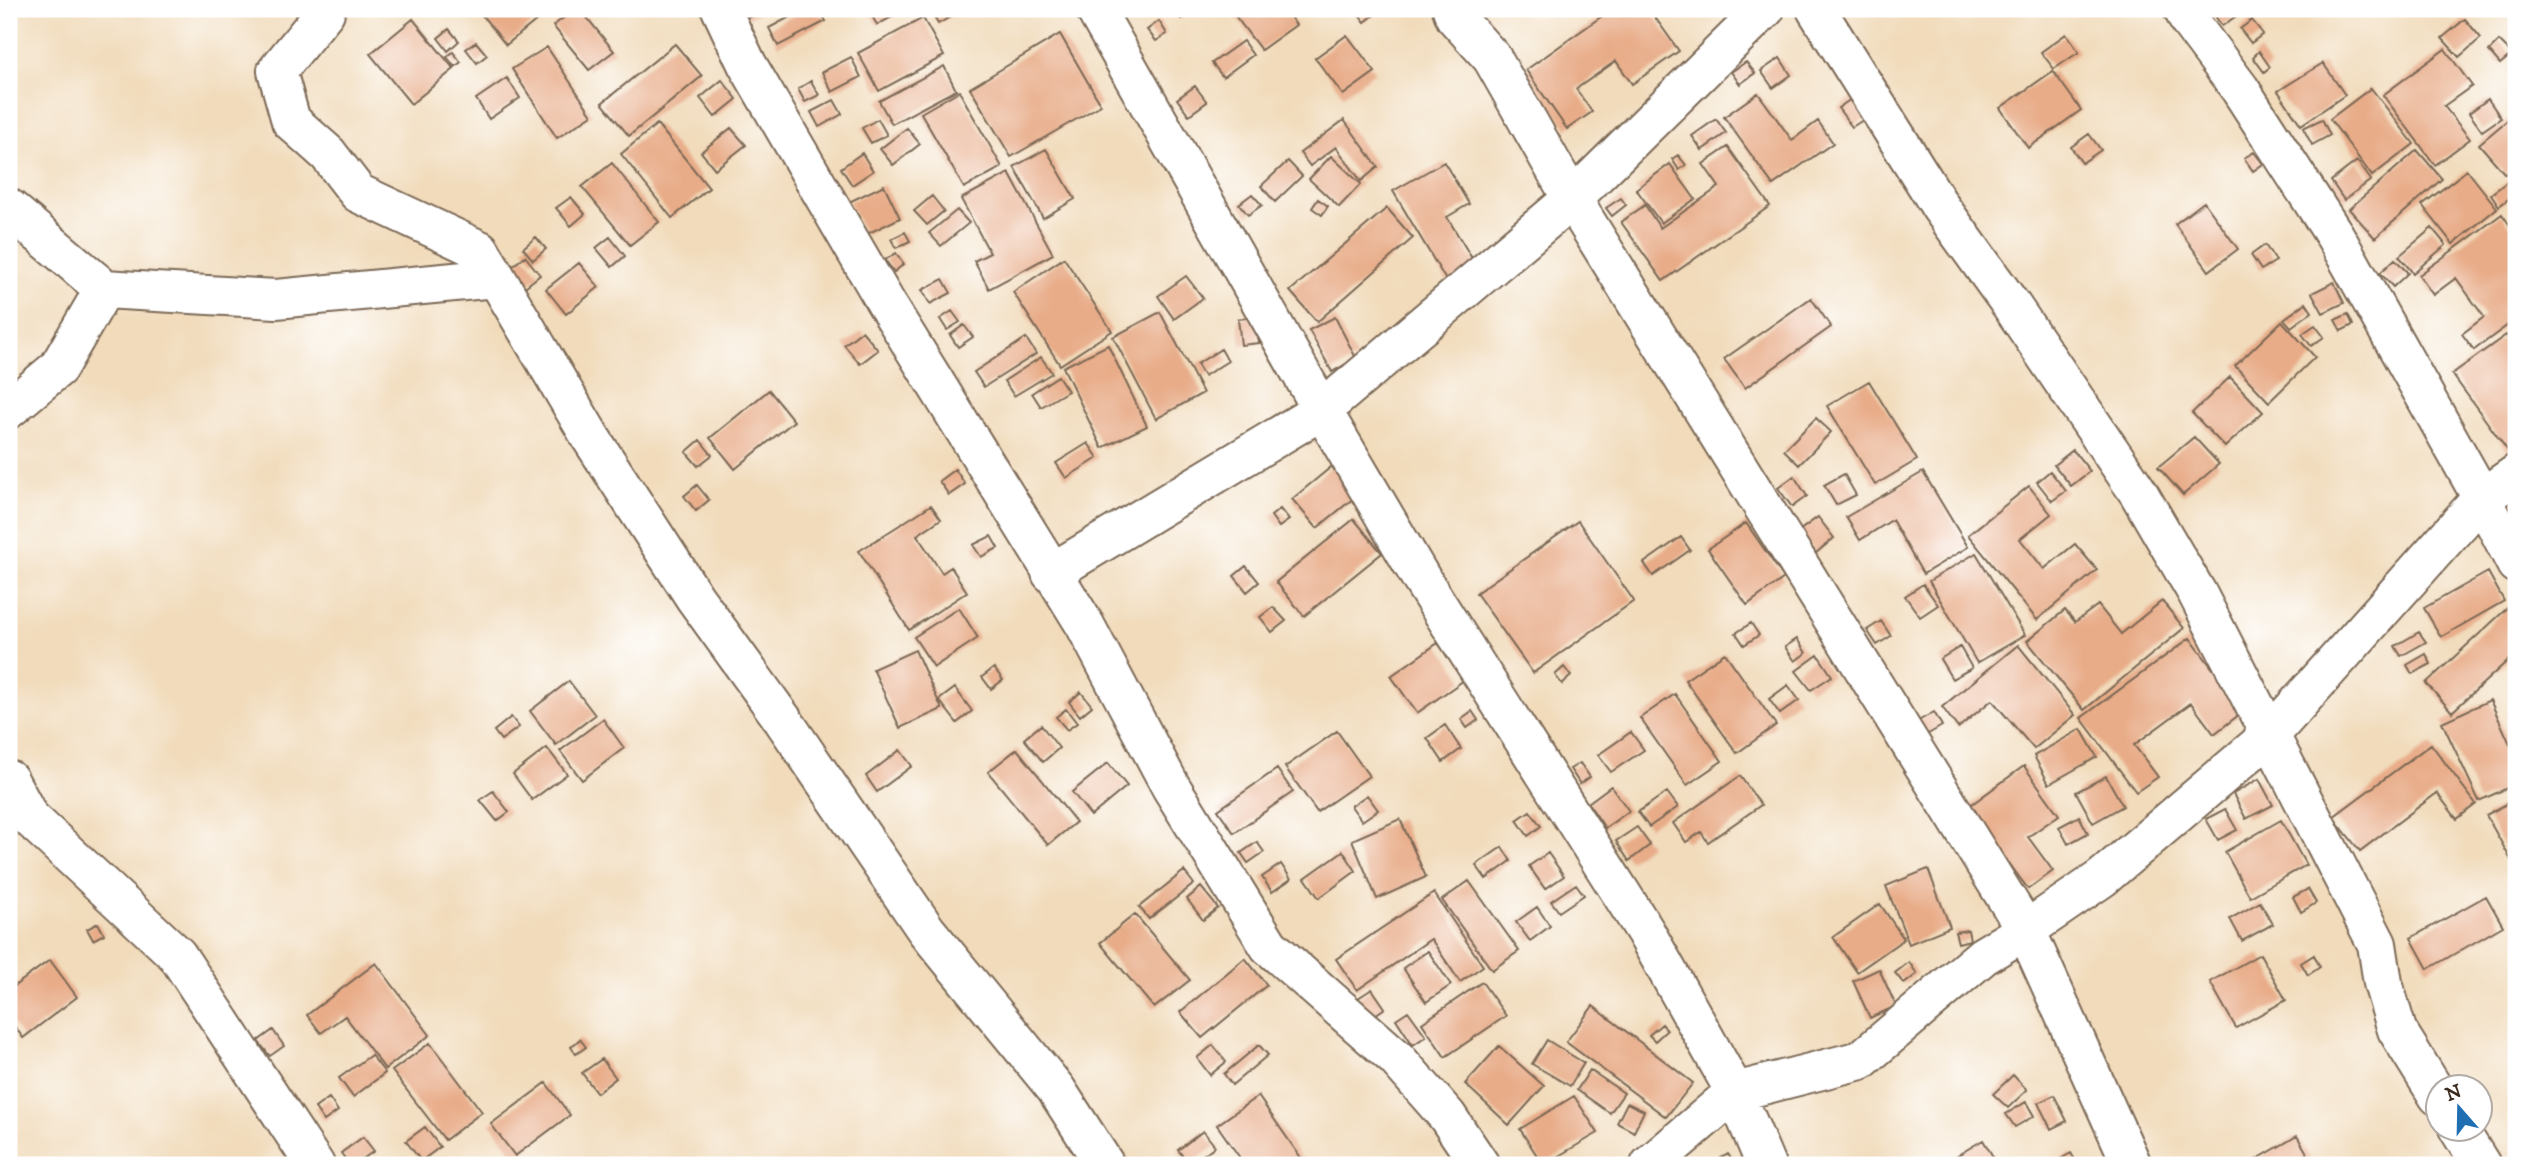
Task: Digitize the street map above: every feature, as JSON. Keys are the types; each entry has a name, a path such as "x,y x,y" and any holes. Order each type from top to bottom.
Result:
{"street":[{"path":"325,9 277,71 290,121 328,154 358,192 480,250 591,438 695,598 783,720 926,930 1056,1089 1105,1165"},
{"path":"721,9 747,64 865,267 1085,625 1171,787 1269,946 1396,1058 1447,1116 1480,1165"},
{"path":"1095,9 1322,410 1422,580 1644,931 1735,1092 1766,1165"},
{"path":"1452,9 1455,17 1492,58 1572,199 2026,930 2132,1165"},
{"path":"1051,573 1322,410 1572,199 1765,9"},
{"path":"1816,9 1941,208 2011,305 2138,492 2196,593 2377,944 2383,983 2397,1030 2424,1074"},
{"path":"2183,9 2240,89 2335,236 2482,498 2516,564"},
{"path":"9,208 104,289 276,299 496,278"},
{"path":"9,408 58,368 104,289"},
{"path":"1650,1165 1735,1092 1861,1060 1983,956 2102,878 2269,736 2482,498 2516,474"},
{"path":"9,780 29,817 177,955 315,1165"},
{"path":"2467,1142 2482,1165"}],"building":[{"path":"477,9 538,9 543,15 506,45"},
{"path":"575,9 580,9 614,51 589,70 553,26"},
{"path":"740,9 767,9 746,19"},
{"path":"805,9 819,9 826,21 778,46 769,28"},
{"path":"868,9 902,9 903,11 877,25"},
{"path":"929,9 964,9 938,24"},
{"path":"1174,9 1196,9 1181,19"},
{"path":"1230,9 1284,9 1296,25 1261,50"},
{"path":"1355,9 1382,9 1365,22"},
{"path":"1612,9 1649,9 1679,51 1632,84 1616,61 1576,89 1592,112 1567,129 1526,70"},
{"path":"2210,9 2246,9 2222,26"},
{"path":"923,18 944,56 879,91 858,53"},
{"path":"413,19 454,69 411,104 370,54"},
{"path":"2465,19 2481,38 2459,57 2442,38"},
{"path":"2252,20 2263,34 2251,43 2240,29"},
{"path":"1159,21 1167,34 1156,41 1147,30"},
{"path":"449,29 459,41 448,51 438,38"},
{"path":"1060,34 1101,105 1011,157 970,88"},
{"path":"2066,34 2079,52 2054,69 2041,52"},
{"path":"1347,35 1375,72 1343,95 1315,58"},
{"path":"1243,41 1253,55 1223,77 1212,63"},
{"path":"2499,41 2512,54 2500,64 2489,51"},
{"path":"476,42 487,55 477,63 466,49"},
{"path":"675,44 702,76 629,136 602,103"},
{"path":"547,47 592,115 557,138 512,69"},
{"path":"2445,49 2472,86 2444,106 2470,139 2435,165 2383,95"},
{"path":"2259,51 2270,67 2264,72 2253,57"},
{"path":"453,52 461,62 455,67 447,57"},
{"path":"851,57 861,77 832,92 822,72"},
{"path":"1780,58 1791,75 1773,88 1761,71"},
{"path":"1746,62 1755,73 1740,84 1731,72"},
{"path":"2323,63 2345,95 2301,125 2278,91"},
{"path":"944,66 956,90 892,124 879,101"},
{"path":"2053,71 2081,110 2028,148 2000,108"},
{"path":"507,78 520,98 489,119 476,99"},
{"path":"722,80 737,99 715,117 700,98"},
{"path":"811,81 819,95 805,102 798,89"},
{"path":"1195,86 1207,102 1189,115 1177,99"},
{"path":"2371,88 2414,144 2372,176 2330,119"},
{"path":"959,91 1002,167 964,188 921,113"},
{"path":"1758,93 1792,140 1818,121 1833,143 1773,185 1724,117"},
{"path":"1860,93 1874,113 1852,127 1838,108"},
{"path":"2488,99 2501,118 2482,131 2469,113"},
{"path":"834,100 842,114 819,127 811,112"},
{"path":"2516,113 2516,165 2505,174 2479,144"},
{"path":"878,119 887,135 871,143 862,128"},
{"path":"1716,119 1726,133 1702,150 1692,136"},
{"path":"2322,119 2330,135 2312,145 2303,128"},
{"path":"1344,120 1378,167 1361,181 1336,147 1310,166 1300,153"},
{"path":"657,124 709,188 672,218 621,154"},
{"path":"731,128 746,145 715,169 701,152"},
{"path":"907,128 920,144 893,165 880,149"},
{"path":"2089,134 2101,150 2082,163 2071,147"},
{"path":"1728,147 1770,206 1663,281 1621,222 1645,205 1660,228 1719,187 1703,164"},
{"path":"1046,149 1075,199 1043,218 1014,167"},
{"path":"2417,150 2442,179 2375,238 2349,209"},
{"path":"2254,152 2263,164 2253,171 2244,158"},
{"path":"862,153 873,171 852,185 841,168"},
{"path":"1678,155 1686,165 1679,170 1672,159"},
{"path":"1331,156 1361,184 1339,207 1309,179"},
{"path":"1288,161 1302,176 1275,202 1261,186"},
{"path":"2357,161 2371,180 2344,200 2331,181"},
{"path":"1444,162 1469,204 1447,217 1476,265 1447,282 1393,191"},
{"path":"612,163 659,222 630,245 582,187"},
{"path":"1670,164 1695,199 1661,223 1636,189"},
{"path":"2467,170 2497,208 2453,244 2422,205"},
{"path":"1009,173 1053,254 989,289 974,261 990,253 961,199"},
{"path":"2507,182 2515,194 2499,206 2491,194"},
{"path":"884,185 900,218 865,235 849,202"},
{"path":"1252,194 1262,205 1248,215 1239,204"},
{"path":"932,196 944,211 927,225 914,211"},
{"path":"571,197 585,214 571,226 556,208"},
{"path":"1621,198 1626,205 1612,216 1606,208"},
{"path":"1318,199 1328,206 1322,215 1312,208"},
{"path":"2204,202 2238,249 2209,271 2175,224"},
{"path":"1387,208 1413,238 1317,322 1290,291"},
{"path":"957,210 969,223 941,246 929,233"},
{"path":"2502,214 2516,234 2516,319 2474,350 2462,334 2484,317 2456,278 2433,295 2419,275"},
{"path":"2432,228 2446,245 2413,273 2399,256"},
{"path":"905,232 910,241 896,248 891,239"},
{"path":"536,237 546,249 533,260 523,248"},
{"path":"610,237 625,256 612,267 596,248"},
{"path":"2265,245 2276,261 2261,270 2251,255"},
{"path":"896,253 904,264 894,272 885,260"},
{"path":"525,256 540,275 525,287 509,269"},
{"path":"1064,258 1112,331 1060,365 1013,292"},
{"path":"2395,259 2408,273 2393,287 2380,273"},
{"path":"579,263 599,287 566,314 546,289"},
{"path":"1186,276 1203,298 1174,319 1158,296"},
{"path":"943,279 951,293 930,304 922,290"},
{"path":"2334,282 2344,303 2323,313 2312,293"},
{"path":"1811,298 1831,327 1745,388 1724,359"},
{"path":"2306,303 2312,312 2291,327 2284,319"},
{"path":"952,311 960,322 947,330 940,319"},
{"path":"1160,312 1203,393 1156,419 1113,337"},
{"path":"2348,314 2353,325 2341,331 2335,320"},
{"path":"1256,317 1259,343 1241,345 1238,319"},
{"path":"1335,317 1356,358 1332,372 1309,330"},
{"path":"2282,321 2315,357 2269,402 2235,366"},
{"path":"964,325 973,337 958,347 950,335"},
{"path":"2315,325 2324,337 2311,346 2302,334"},
{"path":"862,331 878,350 860,364 844,345"},
{"path":"2506,335 2516,349 2516,400 2510,404 2516,412 2516,456 2513,458 2452,374"},
{"path":"1026,338 1036,354 984,387 974,372"},
{"path":"1108,345 1147,426 1102,448 1063,367"},
{"path":"1221,349 1228,361 1204,376 1197,364"},
{"path":"1041,357 1052,373 1014,396 1004,381"},
{"path":"1058,376 1068,391 1041,407 1032,393"},
{"path":"2230,377 2263,412 2225,447 2192,413"},
{"path":"1869,381 1917,460 1875,485 1827,406"},
{"path":"769,390 794,421 735,469 710,438"},
{"path":"1816,418 1831,432 1799,465 1784,450"},
{"path":"2194,437 2219,464 2183,495 2158,467"},
{"path":"700,440 712,455 698,466 686,452"},
{"path":"1088,443 1098,458 1066,478 1056,463"},
{"path":"2073,450 2090,471 2071,486 2054,465"},
{"path":"1336,463 1360,493 1317,528 1292,499"},
{"path":"955,469 965,484 949,495 939,481"},
{"path":"2050,471 2066,491 2052,501 2037,482"},
{"path":"1923,472 1968,547 1923,574 1892,520 1860,540 1846,517"},
{"path":"1844,474 1856,495 1836,505 1824,485"},
{"path":"1794,476 1807,496 1792,507 1778,488"},
{"path":"697,485 709,500 696,511 684,496"},
{"path":"2029,486 2051,514 2020,539 2044,569 2075,544 2097,570 2037,620 1968,535"},
{"path":"931,505 941,519 917,535 942,573 951,567 967,592 909,630 859,551"},
{"path":"1280,509 1289,520 1279,527 1271,516"},
{"path":"1818,517 1834,538 1816,553 1799,531"},
{"path":"1354,519 1382,553 1304,616 1276,582"},
{"path":"1578,521 1634,601 1533,673 1476,593"},
{"path":"1746,523 1784,578 1747,605 1708,549"},
{"path":"991,536 998,548 981,557 973,545"},
{"path":"1681,537 1690,550 1653,576 1644,563"},
{"path":"1976,553 2025,635 1977,663 1929,581"},
{"path":"1246,566 1259,582 1247,592 1234,576"},
{"path":"2488,572 2504,601 2441,637 2424,608"},
{"path":"1923,584 1938,605 1920,617 1905,596"},
{"path":"2516,600 2516,653 2452,712 2426,683"},
{"path":"2162,601 2184,628 2084,710 2027,641 2065,610 2075,622 2098,605 2121,634"},
{"path":"1273,607 1286,621 1272,632 1260,617"},
{"path":"959,608 978,638 934,667 914,637"},
{"path":"1881,621 1891,636 1877,645 1867,630"},
{"path":"1751,623 1759,635 1744,645 1736,633"},
{"path":"2419,632 2426,642 2401,656 2395,646"},
{"path":"2190,638 2244,711 2214,734 2191,703 2134,745 2158,777 2136,792 2081,718"},
{"path":"1797,639 1806,653 1795,661 1785,647"},
{"path":"1438,643 1464,680 1417,713 1391,676"},
{"path":"2018,645 2075,715 2034,749 1992,700 1958,728 1942,707"},
{"path":"1960,647 1972,668 1952,679 1940,659"},
{"path":"915,650 942,709 900,728 873,669"},
{"path":"1725,653 1776,725 1737,753 1685,680"},
{"path":"2426,654 2431,664 2412,674 2407,665"},
{"path":"1818,655 1832,676 1811,690 1796,671"},
{"path":"1564,667 1571,676 1562,684 1555,675"},
{"path":"994,668 1003,680 991,689 982,677"},
{"path":"569,681 595,715 556,745 530,711"},
{"path":"1788,685 1799,700 1780,714 1769,699"},
{"path":"955,688 972,711 957,723 939,700"},
{"path":"1081,692 1092,706 1080,716 1069,702"},
{"path":"1675,694 1722,761 1687,785 1640,718"},
{"path":"2490,700 2516,757 2516,784 2479,801 2442,722"},
{"path":"1066,709 1077,723 1067,730 1056,717"},
{"path":"1472,711 1478,720 1467,728 1461,719"},
{"path":"1934,712 1942,726 1923,737 1915,723"},
{"path":"511,717 519,727 501,740 494,731"},
{"path":"603,719 624,748 582,780 560,751"},
{"path":"1041,725 1059,748 1043,762 1024,739"},
{"path":"1445,725 1461,749 1443,762 1427,738"},
{"path":"2081,729 2097,757 2049,784 2034,756"},
{"path":"1337,731 1369,776 1317,812 1285,767"},
{"path":"1631,732 1644,750 1611,772 1598,755"},
{"path":"2431,744 2476,804 2457,819 2437,793 2360,851 2333,817"},
{"path":"547,748 567,774 532,800 513,774"},
{"path":"1017,749 1076,822 1048,845 988,772"},
{"path":"900,750 912,766 877,792 866,776"},
{"path":"1108,763 1127,786 1091,816 1072,792"},
{"path":"1580,763 1590,777 1580,784 1570,769"},
{"path":"2024,766 2059,815 2028,837 2053,871 2028,889 1968,807"},
{"path":"1277,769 1293,792 1234,833 1218,810"},
{"path":"1740,776 1761,805 1708,842 1701,832 1686,842 1673,823"},
{"path":"2106,776 2123,806 2093,823 2076,792"},
{"path":"2259,779 2273,805 2246,819 2233,794"},
{"path":"1611,786 1629,811 1605,828 1588,803"},
{"path":"493,791 509,812 497,821 480,800"},
{"path":"1667,792 1678,807 1649,827 1638,812"},
{"path":"1367,795 1378,810 1362,821 1351,806"},
{"path":"2516,799 2516,869 2486,815"},
{"path":"2225,809 2237,830 2218,840 2206,819"},
{"path":"1530,811 1541,826 1528,836 1517,820"},
{"path":"2079,816 2088,833 2068,844 2059,827"},
{"path":"1400,819 1426,877 1377,899 1352,840"},
{"path":"2281,820 2306,865 2250,897 2225,852"},
{"path":"1637,827 1650,845 1629,861 1616,841"},
{"path":"1257,842 1264,852 1248,863 1241,853"},
{"path":"1502,847 1511,861 1486,879 1476,865"},
{"path":"1343,851 1356,871 1319,898 1305,878"},
{"path":"1548,853 1564,876 1545,889 1529,866"},
{"path":"1281,864 1291,879 1272,892 1262,877"},
{"path":"1928,869 1950,927 1909,944 1886,886"},
{"path":"1184,871 1194,884 1149,919 1139,907"},
{"path":"1469,881 1519,951 1492,970 1442,900"},
{"path":"1576,884 1584,895 1559,912 1551,901"},
{"path":"1201,887 1218,908 1203,920 1187,899"},
{"path":"2308,889 2316,903 2301,912 2293,897"},
{"path":"1434,893 1483,966 1460,982 1431,939 1357,990 1336,959"},
{"path":"2486,896 2503,926 2428,969 2411,938"},
{"path":"2260,902 2273,924 2242,941 2230,919"},
{"path":"1880,904 1904,939 1857,972 1833,937"},
{"path":"1537,907 1550,926 1530,941 1516,922"},
{"path":"1135,914 1190,980 1154,1008 1100,943"},
{"path":"98,923 104,934 93,940 87,929"},
{"path":"1968,930 1970,940 1958,943 1955,932"},
{"path":"1428,951 1451,985 1426,1002 1403,968"},
{"path":"2260,954 2286,1000 2236,1028 2210,982"},
{"path":"2314,955 2320,967 2308,975 2301,963"},
{"path":"1245,958 1267,985 1202,1038 1180,1012"},
{"path":"50,960 77,997 23,1038 9,1018 9,990"},
{"path":"1909,962 1917,974 1904,984 1895,973"},
{"path":"376,963 430,1035 385,1069 345,1016 321,1033 307,1015"},
{"path":"1879,969 1896,1006 1870,1018 1853,981"},
{"path":"1482,982 1506,1016 1445,1057 1422,1023"},
{"path":"1372,989 1385,1008 1369,1019 1355,1000"},
{"path":"1593,1006 1693,1083 1666,1117 1566,1042"},
{"path":"1408,1011 1426,1036 1413,1045 1396,1019"},
{"path":"1662,1024 1667,1030 1655,1041 1649,1035"},
{"path":"273,1030 284,1046 270,1056 258,1041"},
{"path":"580,1039 586,1047 576,1054 571,1047"},
{"path":"1547,1040 1584,1063 1570,1086 1532,1064"},
{"path":"430,1043 482,1112 445,1140 392,1071"},
{"path":"1213,1045 1226,1062 1210,1075 1197,1058"},
{"path":"1259,1045 1268,1055 1232,1085 1224,1074"},
{"path":"1499,1046 1544,1086 1509,1125 1465,1084"},
{"path":"371,1055 385,1073 353,1097 339,1078"},
{"path":"602,1059 616,1078 597,1093 582,1073"},
{"path":"1590,1070 1624,1093 1610,1113 1577,1090"},
{"path":"2013,1075 2027,1090 2008,1108 1993,1094"},
{"path":"546,1083 570,1115 515,1156 491,1124"},
{"path":"2054,1095 2067,1121 2051,1129 2038,1103"},
{"path":"1258,1096 1306,1165 1245,1165 1217,1125"},
{"path":"1574,1096 1598,1133 1543,1165 1520,1129"},
{"path":"329,1098 338,1111 324,1121 315,1108"},
{"path":"2026,1102 2034,1116 2015,1127 2006,1114"},
{"path":"1627,1103 1644,1111 1634,1132 1617,1123"},
{"path":"425,1127 440,1147 421,1161 406,1141"},
{"path":"1203,1131 1215,1146 1190,1165 1178,1150"},
{"path":"2297,1136 2314,1165 2254,1165 2252,1162"},
{"path":"363,1137 374,1151 350,1165 341,1153"},
{"path":"1983,1140 1998,1165 1950,1165 1948,1161"},
{"path":"2071,1153 2078,1165 2050,1165"},
{"path":"1728,1154 1735,1165 1714,1165 1713,1163"}]}
